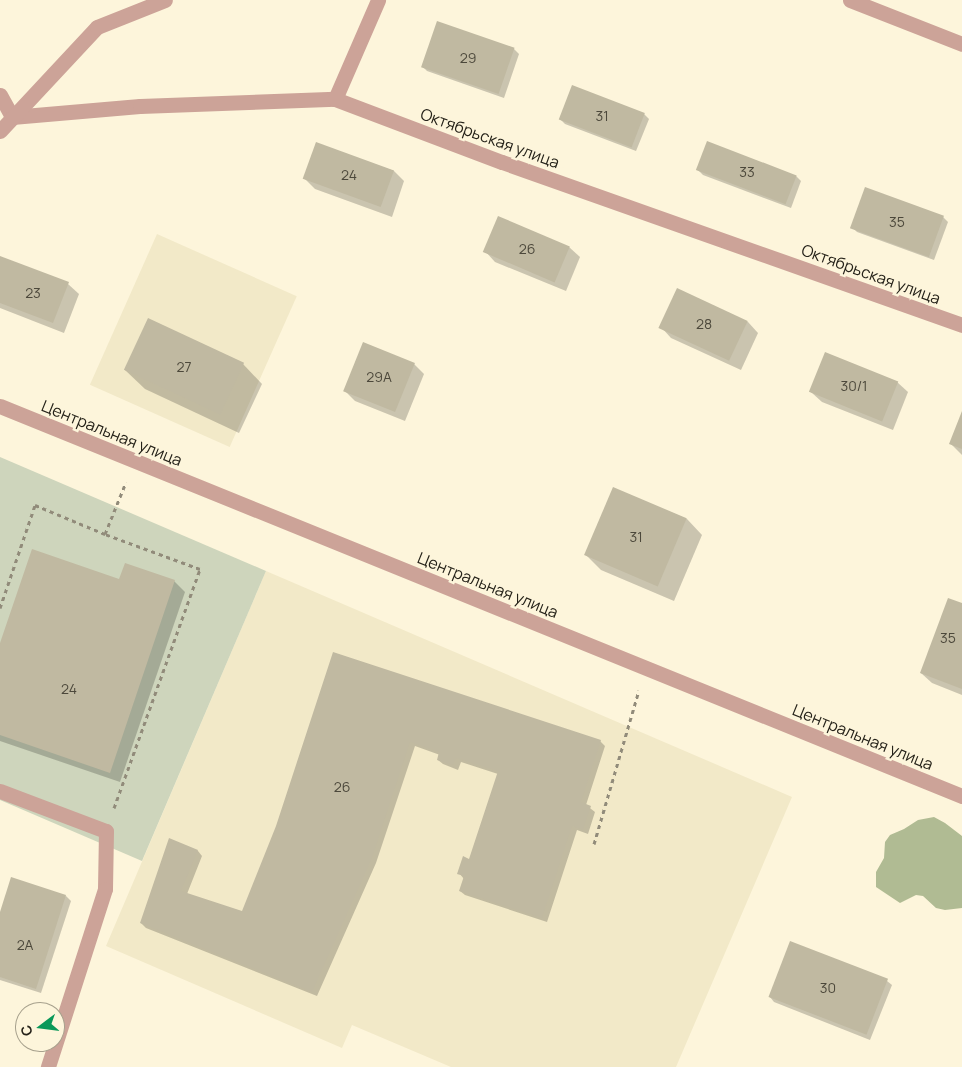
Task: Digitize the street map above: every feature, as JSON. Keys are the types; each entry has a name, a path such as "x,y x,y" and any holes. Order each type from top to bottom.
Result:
{"street":[{"path":"0,130 97,27 165,0"},
{"path":"335,99 378,0"},
{"path":"850,0 962,44"},
{"path":"0,95 12,117"},
{"name":"Октябрьская улица","path":"12,117 140,106 335,99 502,162 962,325"},
{"name":"Центральная улица","path":"0,406 962,796"},
{"path":"0,791 106,831 105,889 48,1067"}],"path":[{"path":"105,534 118,502"},
{"path":"0,608 35,505 105,534 200,569 106,831"},
{"path":"594,844 645,668"}],"shaded area":[{"path":"157,234 297,296 230,447 90,385"},
{"path":"266,571 792,797 676,1067 451,1067 352,1025 342,1048 106,946"}],"green space":[{"path":"0,457 266,571 142,861 0,800"},
{"path":"934,817 962,836 962,908 945,910 936,908 923,896 916,895 900,903 876,887 876,872 884,858 885,842 890,835 918,820"}],"building":[{"path":"437,21 515,48 499,94 421,67"},
{"path":"572,85 645,113 632,147 559,120"},
{"path":"707,141 797,175 786,204 696,170"},
{"path":"316,142 394,170 381,207 303,179"},
{"path":"865,187 944,216 929,257 850,228"},
{"path":"498,216 570,246 555,282 483,252"},
{"path":"0,256 69,282 53,323 0,303"},
{"path":"677,288 748,321 729,361 658,328"},
{"path":"148,318 244,363 220,414 124,370"},
{"path":"363,342 415,363 395,412 343,391"},
{"path":"825,352 898,382 882,421 809,392"},
{"path":"962,411 962,449 949,444"},
{"path":"613,487 687,518 658,586 584,555"},
{"path":"32,549 119,579 125,563 175,580 110,773 0,735 0,643"},
{"path":"948,598 962,603 962,689 920,673"},
{"path":"333,652 601,740 581,802 591,806 583,830 572,826 542,918 459,891 464,876 457,874 463,856 469,859 498,771 456,758 453,765 437,760 439,752 410,742 372,858 312,992 140,923 169,838 198,850 181,891 242,911 276,826"},
{"path":"11,877 66,895 36,989 0,977 0,912"},
{"path":"790,941 888,979 867,1035 768,997"}]}
